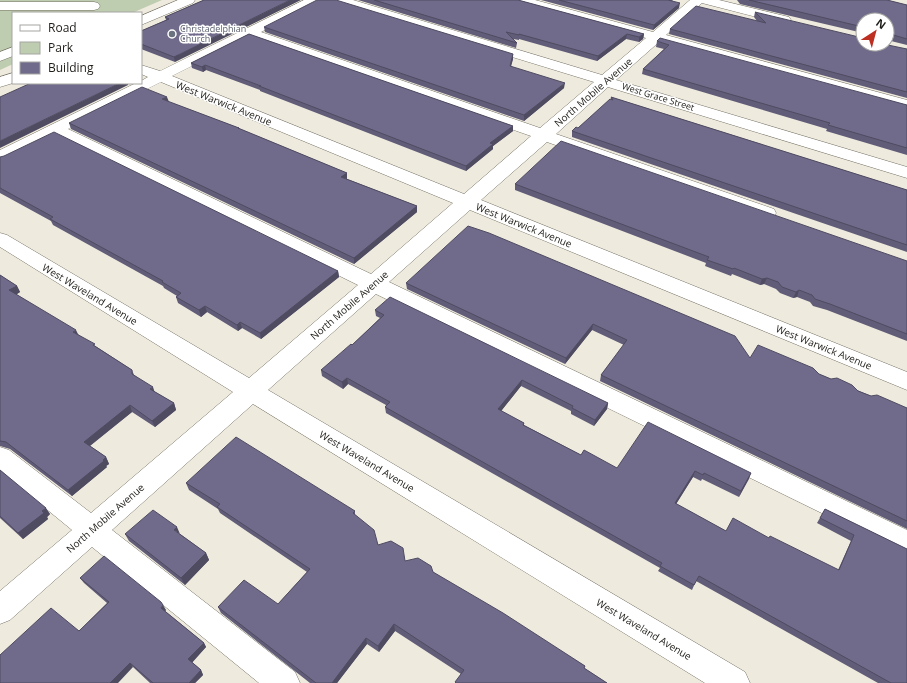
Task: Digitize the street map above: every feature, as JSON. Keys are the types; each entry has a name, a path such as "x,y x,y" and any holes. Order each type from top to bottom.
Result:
{"street":[{"path":"0,6 89,10 106,0"},
{"path":"142,21 189,0"},
{"path":"0,157 314,0"},
{"name":"West Grace Street","path":"340,0 907,173"},
{"path":"521,0 907,105"},
{"name":"North Mobile Avenue","path":"0,610 698,0"},
{"path":"704,0 795,22"},
{"path":"249,32 781,218"},
{"path":"0,57 12,51"},
{"name":"West Warwick Avenue","path":"142,69 907,381"},
{"path":"0,83 12,77"},
{"path":"55,129 907,543"},
{"name":"West Waveland Avenue","path":"0,239 734,683"},
{"path":"0,457 284,683"}],"green space":[{"path":"0,0 162,0 134,12 12,12 12,64 0,70"}],"building":[{"path":"204,0 290,0 174,57 142,44 142,31 169,19 165,17"},
{"path":"317,0 336,0 513,54 510,66 565,83 524,115 264,27"},
{"path":"374,0 518,0 644,34 639,37 627,34 598,56 519,34 506,32 517,43"},
{"path":"559,0 668,0 680,3 654,25"},
{"path":"749,0 887,0 907,5 907,39 895,35 895,12 855,12 855,25"},
{"path":"696,6 766,23 755,12 855,36 855,52 895,52 895,46 907,49 907,92 670,29"},
{"path":"249,34 513,126 490,143 493,144 466,166 205,65 202,67 191,63"},
{"path":"660,38 907,105 907,148 828,125 830,123 643,69 669,45 657,41"},
{"path":"29,84 118,84 0,141 0,97"},
{"path":"142,87 167,97 162,99 239,128 347,173 341,177 417,206 354,258 69,123"},
{"path":"611,97 907,190 907,245 572,131 576,127 578,128 610,99 613,100"},
{"path":"54,132 338,271 260,333 240,322 237,325 205,306 199,310 176,297 181,293 162,282 163,281 50,219 53,217 0,188 0,157"},
{"path":"561,141 907,261 907,334 815,299 812,295 799,290 796,292 782,287 778,282 767,278 762,279 734,268 733,269 707,260 709,257 515,184"},
{"path":"468,226 489,233 735,336 750,358 758,345 813,368 819,374 831,379 837,378 852,385 858,391 871,396 877,395 907,408 907,521 601,375 627,340 593,324 566,358 406,283"},
{"path":"0,275 17,286 9,290 76,330 73,332 95,344 93,345 132,370 132,374 153,387 150,389 174,403 152,421 130,405 84,442 106,457 103,460 104,461 68,490 6,442 0,441"},
{"path":"390,297 608,403 595,420 572,408 573,406 522,380 498,409 524,423 523,425 581,455 584,450 617,468 648,422 751,473 741,491 704,473 703,475 695,471 675,503 726,531 733,518 769,538 770,536 839,570 854,535 820,518 825,509 907,549 907,683 891,683 699,576 694,585 660,566 662,563 385,407 390,402 347,378 342,382 321,370 351,344 352,345 384,315 375,310"},
{"path":"236,437 355,511 353,513 374,530 378,545 391,541 403,548 405,561 418,558 431,566 433,572 503,613 585,666 584,668 607,683 456,683 455,682 464,670 394,624 378,646 366,638 332,683 316,683 218,607 244,580 278,604 310,569 217,507 220,504 186,483"},
{"path":"0,470 46,508 42,511 44,513 18,533 0,516"},
{"path":"153,510 177,527 174,530 206,553 181,578 125,534"},
{"path":"104,556 161,602 163,605 161,608 204,643 188,659 201,670 189,683 153,683 130,663 110,683 0,683 0,655 51,608 79,631 109,602 80,578"}],"place":[{"name":"Christadelphian Church","path":"172,34"}]}
